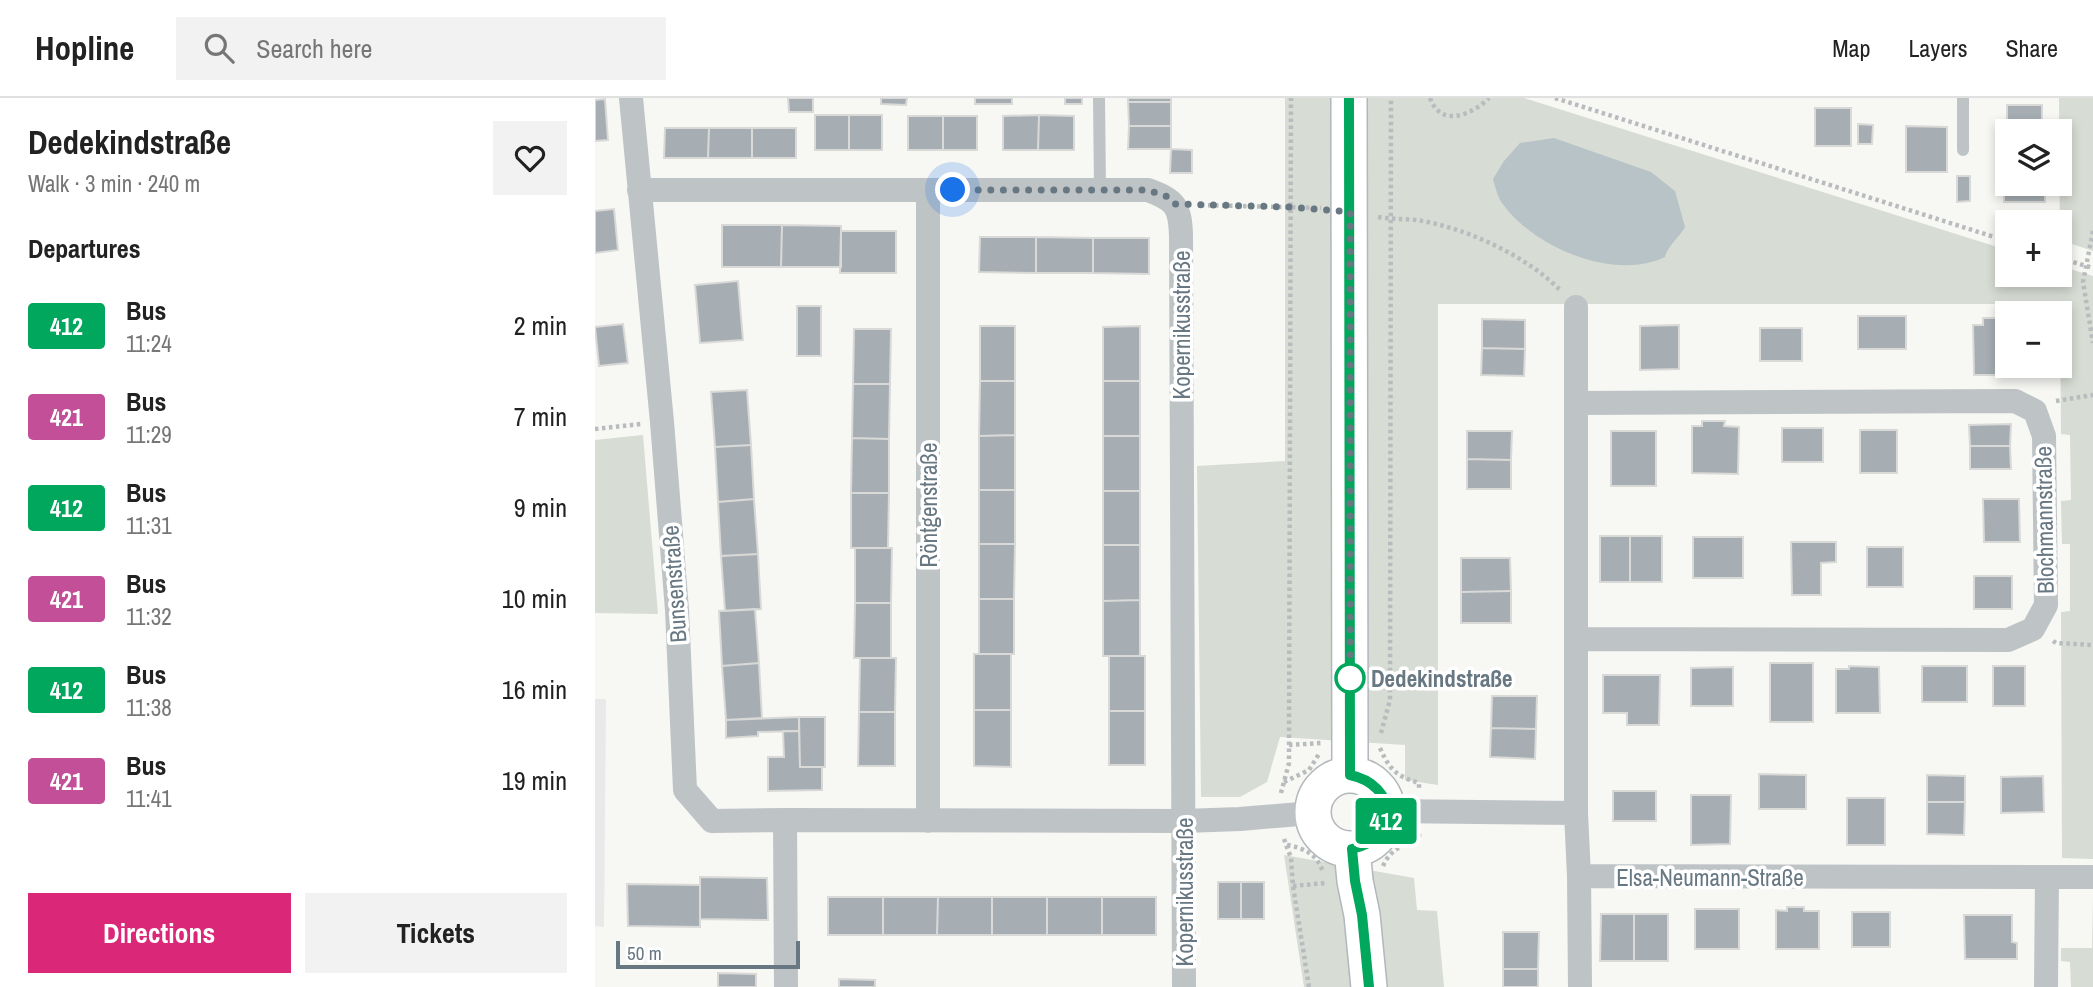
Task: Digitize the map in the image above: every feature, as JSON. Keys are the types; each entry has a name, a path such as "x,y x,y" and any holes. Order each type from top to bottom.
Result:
{"main road":[{"path":"1349,98 1350,775"},
{"path":"1350,775 1364,778 1376,785 1384,797 1387,811 1385,825 1377,837 1366,846 1352,849 1340,848 1320,835 1314,824 1296,813 1315,798 1323,786 1336,777 1350,775"},
{"path":"1352,849 1369,987"}],"street":[{"name":"Bunsenstraße","path":"631,98 677,610 685,790 712,821 785,820"},
{"name":"Röntgenstraße","path":"928,190 928,821"},
{"path":"639,191 1147,190 1166,196 1174,204"},
{"name":"Kopernikusstraße","path":"1174,204 1180,216 1181,235 1184,987"},
{"path":"1576,307 1576,813 1580,987"},
{"path":"1576,403 2015,401 2035,411"},
{"name":"Blochmannstraße","path":"2033,629 2046,605 2044,436 2035,411"},
{"path":"1576,639 2008,640 2033,629"},
{"path":"1387,811 1576,813"},
{"path":"786,987 785,820 1184,821 1240,820 1296,813"},
{"name":"Elsa-Neumann-Straße","path":"1579,876 2093,877"},
{"path":"2046,987 2047,877"}],"lane":[{"path":"1099,98 1100,189"},
{"path":"1963,98 1963,150"}],"path":[{"path":"1291,98 1289,763 1281,794 1296,813 1282,836 1291,858 1309,987"},
{"path":"1378,743 1390,700 1391,98"},
{"path":"1430,98 1433,106 1440,112 1452,116 1465,116 1489,98"},
{"path":"1555,98 1995,237"},
{"path":"1174,204 1290,207 1416,220 1470,234 1504,251 1549,279 1576,307"},
{"path":"2093,231 2083,282 2093,343"},
{"path":"2072,262 2093,268"},
{"path":"2035,411 2056,401 2093,395"},
{"path":"595,429 662,422"},
{"path":"2033,629 2056,643 2093,645"},
{"path":"1284,782 1309,770 1317,759 1322,743"},
{"path":"1287,845 1302,848 1315,856 1322,867 1325,883"}],"shaded area":[{"path":"1285,98 1524,98 1995,246 1995,287 2072,287 2072,270 2093,276 2093,859 2062,858 2061,612 2070,611 2070,544 2062,544 2061,501 2071,500 2070,435 2061,434 2061,378 2072,378 2072,301 1995,301 1995,304 1438,304 1438,785 1405,780 1405,745 1280,737 1267,782 1240,797 1201,797 1197,466 1285,461"},
{"path":"2059,98 2093,98 2093,251 2072,244 2072,210 2060,210 2060,196 2072,196 2072,119 2059,119"},
{"path":"1554,138 1651,172 1675,191 1685,227 1665,257 1644,264 1598,262 1552,245 1514,217 1500,200 1493,179 1520,143"},
{"path":"643,435 658,614 595,613 595,440"},
{"path":"595,699 606,699 604,927 595,926"},
{"path":"1284,855 1414,878 1417,910 1437,911 1444,987 1304,987"},
{"path":"2093,897 2093,987 2071,987 2070,962 2061,961 2061,948 2092,948"}],"building":[{"path":"788,98 813,98 813,112 789,112"},
{"path":"881,98 907,98 906,105 881,104"},
{"path":"975,98 1012,98 1012,104 975,104"},
{"path":"1065,98 1082,98 1082,104 1065,104"},
{"path":"1128,98 1171,98 1171,102 1128,102"},
{"path":"605,99 608,140 595,141 595,100"},
{"path":"1128,102 1171,102 1171,126 1129,126"},
{"path":"2007,105 2042,105 2042,119 2007,119"},
{"path":"1815,108 1851,108 1851,146 1815,146"},
{"path":"815,115 849,115 849,150 815,150"},
{"path":"849,115 882,115 882,150 849,150"},
{"path":"1039,115 1038,150 1003,150 1003,116"},
{"path":"1039,115 1074,116 1074,150 1038,150"},
{"path":"908,116 943,116 943,150 908,150"},
{"path":"943,116 977,116 977,150 943,150"},
{"path":"1858,124 1873,125 1872,144 1858,144"},
{"path":"1129,126 1171,126 1171,149 1128,149"},
{"path":"1906,126 1947,127 1947,172 1906,172"},
{"path":"665,128 709,128 708,158 664,158"},
{"path":"709,128 752,128 752,158 708,158"},
{"path":"752,128 796,128 796,158 752,158"},
{"path":"1171,149 1192,150 1192,173 1170,173"},
{"path":"1957,176 1970,176 1970,201 1957,202"},
{"path":"2004,196 2045,196 2045,202 2004,202"},
{"path":"614,209 618,250 595,253 595,211"},
{"path":"722,225 782,225 781,267 722,267"},
{"path":"782,225 841,226 841,267 781,267"},
{"path":"841,231 896,231 896,273 840,273"},
{"path":"980,237 1036,237 1036,273 979,272"},
{"path":"1036,237 1093,238 1093,273 1036,273"},
{"path":"1093,238 1149,238 1149,274 1093,273"},
{"path":"738,281 743,340 700,343 695,285"},
{"path":"797,306 821,306 821,356 797,356"},
{"path":"1858,316 1906,316 1906,349 1858,349"},
{"path":"1983,318 1995,318 1995,375 1974,375 1973,325 1983,325"},
{"path":"1482,319 1525,320 1525,349 1482,348"},
{"path":"623,324 628,363 599,366 595,327"},
{"path":"1679,325 1679,369 1640,370 1640,326"},
{"path":"980,326 1015,326 1015,381 980,381"},
{"path":"1140,326 1140,381 1103,381 1103,327"},
{"path":"1760,328 1802,328 1802,361 1760,361"},
{"path":"854,329 891,329 890,384 853,384"},
{"path":"1482,348 1525,349 1524,376 1481,375"},
{"path":"980,381 1015,381 1015,435 979,436"},
{"path":"1103,381 1140,381 1140,436 1103,436"},
{"path":"853,384 890,384 889,439 852,438"},
{"path":"747,390 751,445 715,447 711,392"},
{"path":"1702,421 1725,421 1724,426 1739,427 1738,474 1692,473 1692,426 1702,426"},
{"path":"2011,424 2010,446 1970,446 1969,425"},
{"path":"1782,428 1823,428 1823,462 1782,462"},
{"path":"1860,430 1897,430 1897,473 1860,473"},
{"path":"1467,431 1512,431 1511,460 1467,459"},
{"path":"1611,431 1656,431 1656,486 1611,486"},
{"path":"1015,435 1015,490 979,490 979,436"},
{"path":"1103,436 1140,436 1140,491 1103,491"},
{"path":"852,438 889,439 889,493 851,493"},
{"path":"751,445 754,499 718,502 715,447"},
{"path":"1970,446 2010,446 2011,469 1970,469"},
{"path":"1467,459 1511,460 1511,489 1467,489"},
{"path":"979,490 1015,490 1015,544 979,544"},
{"path":"1103,491 1140,491 1140,545 1103,545"},
{"path":"851,493 889,493 888,548 851,548"},
{"path":"754,499 758,554 721,556 718,502"},
{"path":"1983,499 2019,499 2020,542 1984,542"},
{"path":"1600,536 1630,536 1630,582 1600,582"},
{"path":"1630,536 1662,536 1662,582 1630,582"},
{"path":"1693,537 1743,537 1743,578 1693,578"},
{"path":"1791,542 1836,542 1836,562 1821,563 1821,595 1792,595"},
{"path":"979,544 1015,544 1014,599 979,599"},
{"path":"1103,545 1140,545 1140,600 1103,601"},
{"path":"1867,547 1903,547 1903,587 1867,587"},
{"path":"855,548 892,548 891,603 855,603"},
{"path":"758,554 761,609 725,611 721,556"},
{"path":"1461,558 1510,558 1511,591 1461,592"},
{"path":"1974,576 2012,576 2012,609 1974,609"},
{"path":"1511,591 1511,623 1461,623 1461,592"},
{"path":"979,599 1014,599 1014,654 979,654"},
{"path":"1140,600 1140,656 1103,656 1103,601"},
{"path":"855,603 891,603 891,658 854,658"},
{"path":"755,609 759,663 722,666 719,611"},
{"path":"974,654 1011,654 1011,710 974,710"},
{"path":"1109,656 1145,656 1145,711 1109,711"},
{"path":"860,658 896,658 895,712 859,712"},
{"path":"759,663 762,718 726,720 722,666"},
{"path":"1770,663 1813,663 1813,722 1770,722"},
{"path":"1849,666 1879,667 1880,713 1836,713 1836,669 1849,669"},
{"path":"1922,666 1967,666 1967,702 1922,702"},
{"path":"1993,666 2025,666 2025,706 1993,706"},
{"path":"1733,667 1733,706 1691,706 1691,668"},
{"path":"1603,675 1660,675 1659,725 1627,725 1627,713 1603,713"},
{"path":"1492,696 1537,696 1536,729 1491,728"},
{"path":"974,710 1011,710 1011,767 974,766"},
{"path":"1109,711 1145,711 1145,765 1109,765"},
{"path":"859,712 895,712 895,766 858,766"},
{"path":"799,717 825,717 825,767 800,767"},
{"path":"799,717 799,731 758,732 758,736 726,738 726,720"},
{"path":"1491,728 1536,729 1535,759 1490,757"},
{"path":"783,731 799,731 800,767 822,767 822,790 768,791 768,757 784,757"},
{"path":"1759,774 1806,775 1806,809 1759,809"},
{"path":"1927,775 1965,776 1965,802 1927,802"},
{"path":"2043,776 2044,812 2001,813 2001,777"},
{"path":"1613,791 1656,791 1656,821 1613,821"},
{"path":"1691,795 1731,795 1730,844 1691,845"},
{"path":"1847,798 1885,798 1885,845 1847,845"},
{"path":"1927,802 1965,802 1964,835 1927,834"},
{"path":"700,877 767,878 768,920 700,919"},
{"path":"1218,882 1241,882 1241,919 1218,919"},
{"path":"1241,882 1264,882 1264,919 1241,919"},
{"path":"627,884 700,885 700,927 628,926"},
{"path":"828,897 883,897 883,935 828,935"},
{"path":"883,897 938,897 937,935 883,935"},
{"path":"938,897 992,897 992,935 937,935"},
{"path":"992,897 1047,897 1047,935 992,935"},
{"path":"1047,897 1102,897 1102,935 1047,935"},
{"path":"1102,897 1156,897 1156,935 1102,935"},
{"path":"1787,907 1804,907 1804,911 1819,911 1819,949 1776,949 1776,910 1787,911"},
{"path":"1695,909 1739,909 1739,949 1695,949"},
{"path":"1852,912 1890,912 1890,947 1852,947"},
{"path":"1601,914 1634,914 1634,961 1600,961"},
{"path":"1634,914 1668,914 1668,961 1634,961"},
{"path":"1964,915 2012,915 2012,942 2017,943 2017,959 1965,959"},
{"path":"1503,932 1539,932 1538,969 1503,969"},
{"path":"1503,969 1538,969 1538,987 1503,987"},
{"path":"718,973 756,974 756,987 718,987"},
{"path":"839,979 875,980 875,987 839,987"}],"bus line":[{"name":"412","path":"1349,98 1350,775 1364,778 1376,785 1384,797 1387,811 1385,825 1377,837 1366,846 1352,849 1369,987"}],"place":[{"name":"Dedekindstraße","path":"1350,678"}],"route":[{"path":"953,190 1147,190 1166,196 1174,204 1290,207 1350,212 1350,678"}]}
